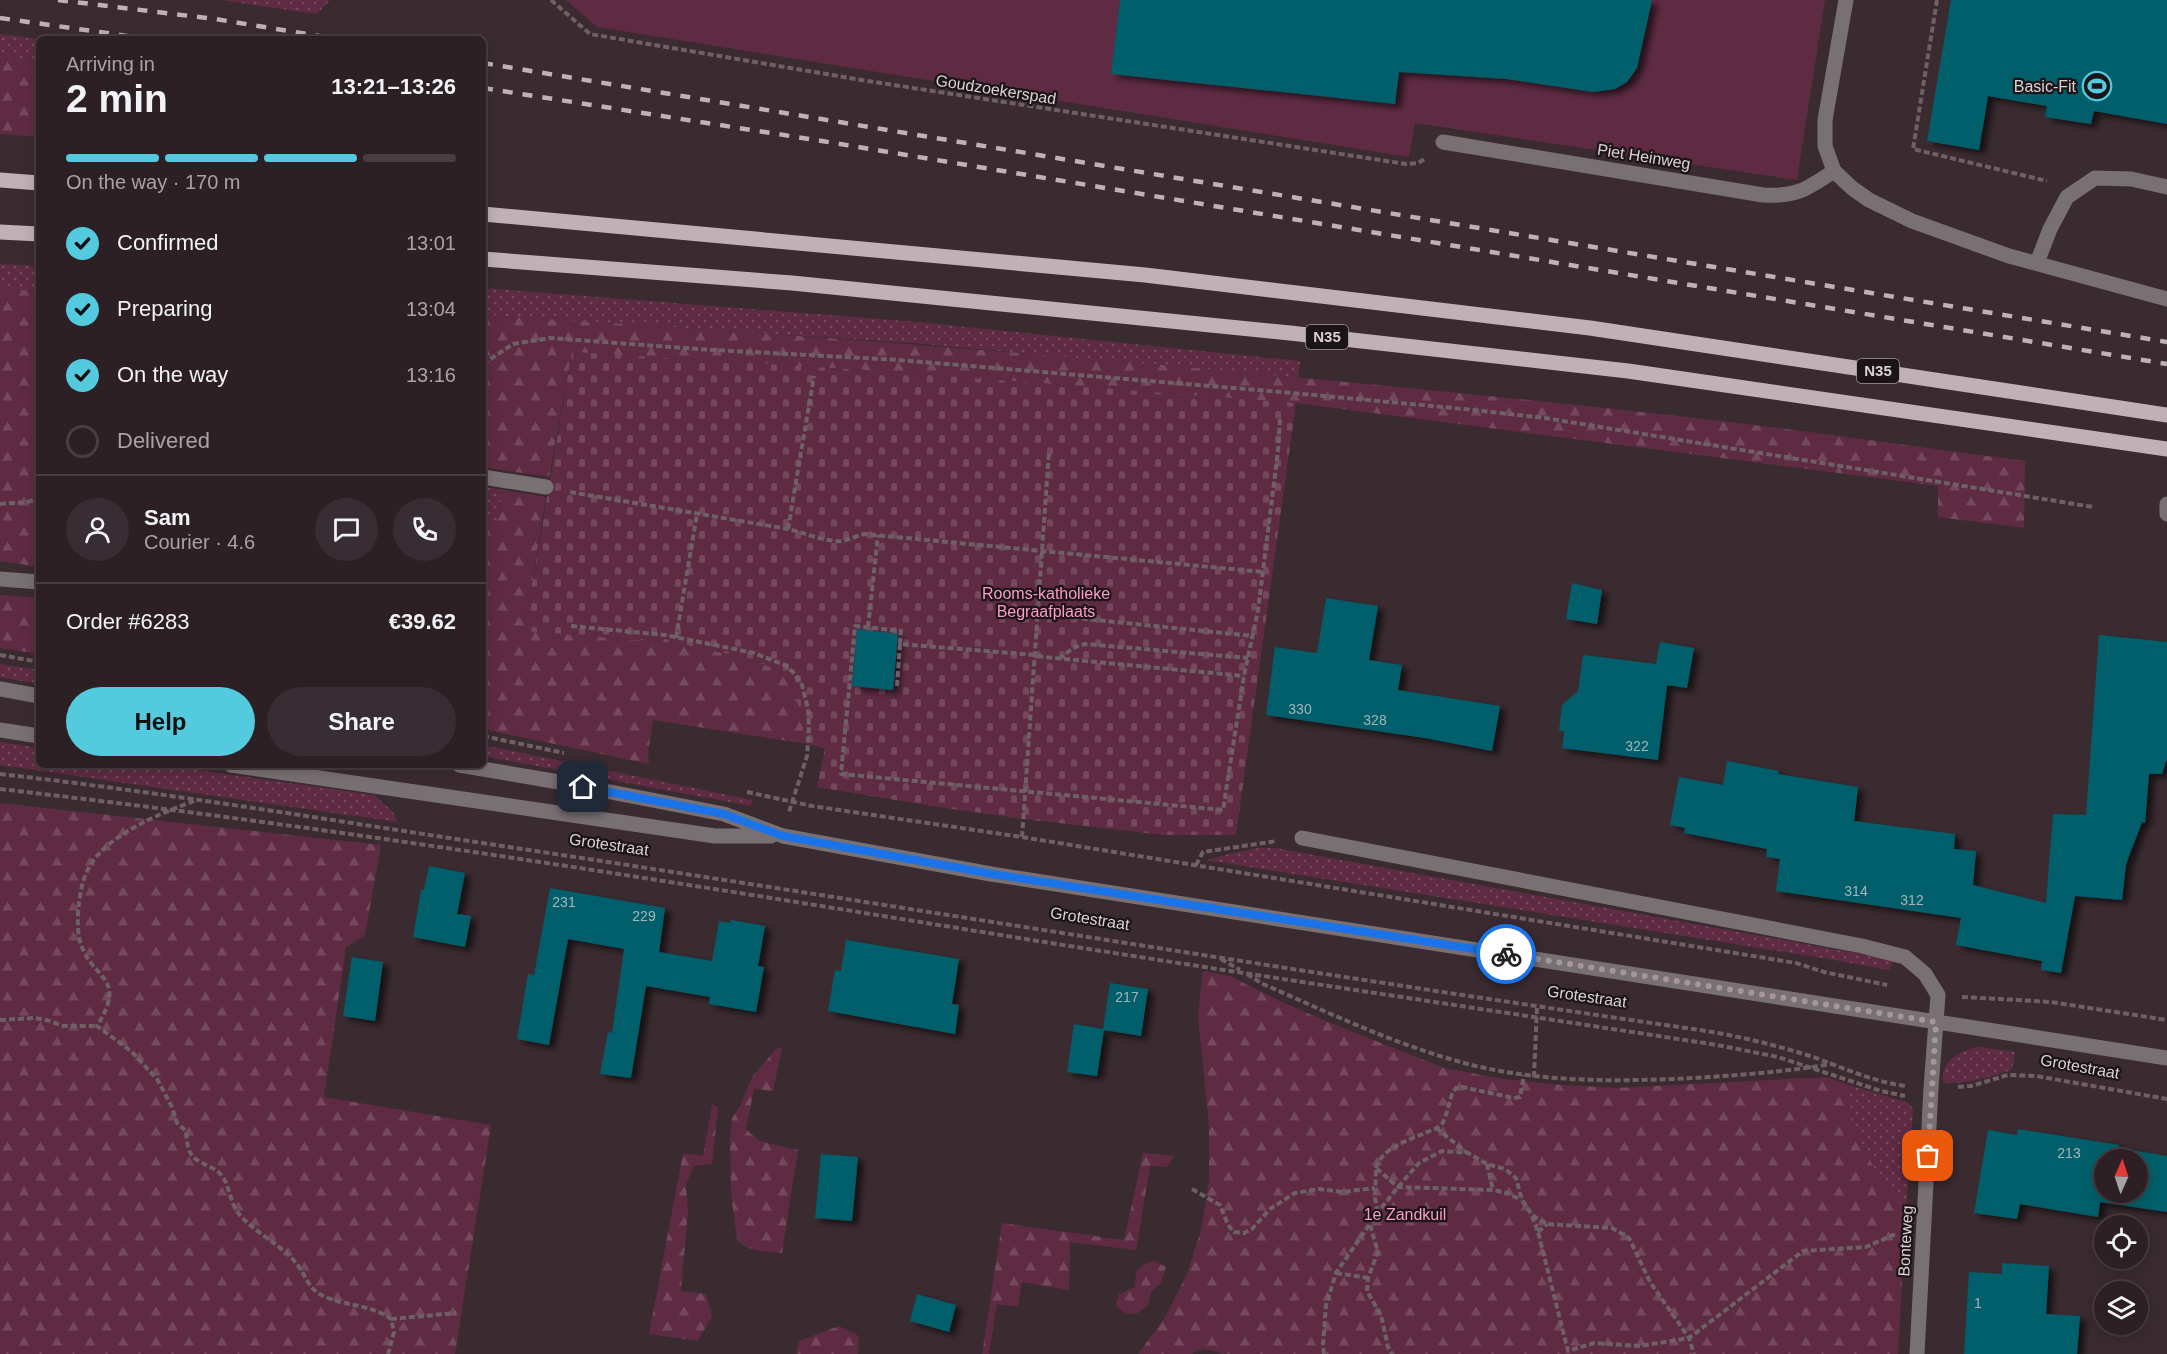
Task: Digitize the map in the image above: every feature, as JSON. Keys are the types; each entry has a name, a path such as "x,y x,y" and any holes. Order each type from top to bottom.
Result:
{"main road":[{"path":"0,180 36,183"},
{"name":"N35","path":"486,214 1145,275 1554,324 2167,415"},
{"path":"0,232 36,234"},
{"name":"N35","path":"486,259 792,283 1337,338 1628,371 2167,449"}],"street":[{"path":"1846,0 1825,120 1825,146 1834,171 1852,188 1869,200 1912,221 2009,256 2167,299"},
{"name":"Piet Heinweg","path":"1443,142 1774,196 1784,196 1805,190 1834,171"},
{"path":"2037,263 2050,229 2067,197 2095,177 2131,179 2167,187"},
{"path":"486,477 546,487"},
{"path":"2167,504 2167,514"},
{"path":"0,579 36,582"},
{"path":"0,689 36,695"},
{"path":"0,730 36,736"},
{"name":"Grotestraat","path":"251,768 715,836 783,836"},
{"name":"Grotestraat","path":"477,768 724,814 783,836 1003,876 2167,1058"},
{"path":"1302,838 1862,946 1905,957 1924,974 1938,995 1936,1022"},
{"name":"Bonteweg","path":"1917,1354 1936,1022"}],"path":[{"name":"Goudzoekerspad","path":"551,0 590,34 867,80 1406,164 1418,163 1443,142"},
{"path":"1937,0 1913,149 2080,188"},
{"path":"486,362 513,344 550,338 899,360 1281,392 1545,418 2093,507"},
{"path":"788,529 814,376"},
{"path":"897,686 901,631 855,626 841,774 1223,810 1263,572 1280,419"},
{"path":"1022,837 1049,451"},
{"path":"546,487 788,529 819,536 828,541 841,541 864,534 1263,572"},
{"path":"0,504 36,500"},
{"path":"676,638 697,514"},
{"path":"868,627 878,535"},
{"path":"1037,614 1253,636"},
{"path":"571,626 676,638 754,653 785,664 794,672 802,685 809,726 807,756 791,801 783,836"},
{"path":"900,644 1244,676"},
{"path":"1059,659 1073,648 1084,644 1248,658"},
{"path":"0,655 36,661"},
{"path":"486,737 569,754"},
{"name":"Grotestraat","path":"0,774 196,800 705,876 1537,1007 1718,1033 1767,1043 1872,1079 1898,1085 1931,1088 1971,1086 2020,1075 2167,1099"},
{"path":"0,789 172,808 546,862 1717,1045 1778,1057 1903,1096 1931,1088"},
{"path":"744,792 1796,963 1824,972 1892,986"},
{"path":"97,1026 108,1006 110,987 108,980 87,959 79,937 78,908 86,873 94,859 115,840 142,822 196,800"},
{"path":"1196,865 1203,852 1302,838"},
{"path":"1218,957 1263,984 1396,1042 1451,1060 1534,1077 1659,1080 1784,1072 1833,1064"},
{"path":"1938,995 2051,1002 2167,1020"},
{"path":"1534,1077 1537,1007"},
{"path":"0,1020 34,1018 63,1026 97,1026 131,1050 157,1079 172,1107 177,1123 186,1131 189,1149 194,1158 211,1166 223,1176 235,1208 246,1221 278,1244 296,1262 315,1291 326,1298 379,1310 391,1319 394,1332 388,1354"},
{"path":"1378,1212 1375,1188 1378,1160 1404,1142 1437,1128 1442,1123 1452,1092 1456,1088 1514,1098 1520,1097 1524,1075"},
{"path":"1437,1128 1468,1153 1487,1164 1505,1169 1516,1178 1522,1200 1532,1215 1538,1232 1566,1352 1594,1343 1640,1346 1689,1338 1803,1251 1866,1247 1893,1235 1923,1235"},
{"path":"1324,1354 1326,1305 1336,1273 1378,1212 1419,1163 1442,1151 1468,1153"},
{"path":"1487,1164 1493,1190"},
{"path":"1376,1168 1398,1187 1493,1190 1522,1200"},
{"path":"1192,1189 1220,1205 1228,1225 1234,1232 1244,1233 1252,1229 1270,1209 1295,1194 1319,1189 1342,1192 1375,1188"},
{"path":"1532,1215 1547,1224 1612,1228 1629,1238 1650,1282 1689,1338 1694,1354"},
{"path":"1538,1232 1547,1224"},
{"path":"1370,1225 1378,1252 1368,1278 1367,1292 1381,1315 1388,1347 1392,1354"},
{"path":"1336,1273 1368,1278"},
{"path":"391,1319 456,1314"}],"green space":[{"path":"220,0 330,0 317,14"},
{"path":"566,0 1825,0 1797,180 1415,123 1409,157 597,27"},
{"path":"0,34 36,39 36,61 0,55"},
{"path":"0,55 36,61 36,137 0,134"},
{"path":"0,264 36,266 36,291 0,289"},
{"path":"486,288 918,322 1300,361 1298,378 912,343 486,315"},
{"path":"0,289 36,291 36,567 0,561"},
{"path":"486,315 932,346 1379,385 1721,421 2025,461 2024,528 1938,517 1938,486 1296,403 882,371 572,352 549,477 486,467"},
{"name":"Rooms-katholieke Begraafplaats","path":"572,352 882,371 1296,403 1236,835 1164,835 1024,819 817,787 825,748 801,743 804,720 789,682 774,668 743,657 676,643 524,631"},
{"path":"486,487 503,490 498,521 486,519"},
{"path":"503,490 546,497 524,631 676,643 743,657 774,668 789,682 804,720 801,743 653,720 648,753 649,764 486,730 486,519 498,520"},
{"path":"0,595 36,598 36,654 0,648"},
{"path":"0,664 36,670 36,683 0,677"},
{"path":"0,742 36,748 36,768 183,768 374,795 392,811 398,822 0,765"},
{"path":"486,746 752,800 751,806 486,757"},
{"path":"0,803 381,845 365,935 346,947 324,1097 491,1125 455,1354 0,1354"},
{"path":"1259,848 1275,848 1888,959 1893,962 1889,970 1206,860"},
{"name":"1e Zandkuil","path":"1203,971 1230,976 1321,1019 1444,1068 1503,1079 1616,1088 1826,1077 1846,1084 1854,1127 1868,1158 1906,1213 1898,1354 1222,1354 1203,1349 1192,1354 1138,1354 1164,1319 1187,1274 1201,1230 1209,1180 1209,1127 1198,1015"},
{"path":"1979,1047 2015,1052 2012,1070 1969,1082 1943,1082 1945,1068 1954,1057 1966,1050"},
{"path":"777,1048 782,1048 773,1091 754,1089 746,1129 759,1141 798,1150 782,1253 757,1250 745,1246 737,1239 731,1194 732,1118 740,1106 752,1077"},
{"path":"1846,1084 1909,1103 1913,1110 1906,1213 1868,1159 1854,1127"},
{"path":"712,1105 718,1107 712,1164 694,1166 686,1184 688,1211 681,1291 706,1294 712,1316 698,1341 649,1334 683,1153 703,1156"},
{"path":"1143,1153 1174,1156 1167,1167 1150,1166 1136,1250 1070,1242 1069,1290 1022,1282 1018,1307 997,1304 989,1354 982,1354 1002,1223 1124,1240"},
{"path":"1154,1261 1166,1267 1161,1283 1151,1292 1148,1305 1138,1313 1126,1314 1116,1306 1119,1294 1135,1287 1138,1270 1144,1264"},
{"path":"839,1326 859,1336 858,1354 796,1354 799,1341"}],"building":[{"path":"1120,0 1652,0 1637,68 1627,82 1615,89 1593,92 1506,79 1399,72 1395,104 1111,74"},
{"path":"1951,0 2167,0 2167,124 2094,111 2091,124 2045,117 2047,106 1988,96 1979,150 1927,141"},
{"path":"1572,583 1602,590 1597,624 1566,619"},
{"path":"1326,598 1378,606 1369,660 1402,665 1398,690 1500,706 1492,751 1425,738 1266,715 1275,647 1317,653"},
{"path":"857,629 898,634 893,690 852,686"},
{"path":"2099,635 2167,642 2167,759 2162,774 2149,774 2145,823 2142,822 2126,864 2122,900 2075,896 2061,973 2041,970 2042,961 1956,945 1961,918 1776,891 1780,859 1766,857 1767,849 1684,833 1685,828 1670,825 1679,777 1723,785 1727,761 1779,771 1778,774 1858,787 1854,821 1955,834 1954,849 1976,851 1973,885 2046,903 2053,814 2086,815"},
{"path":"1660,642 1694,648 1687,688 1667,685 1658,760 1562,748 1564,731 1559,731 1562,705 1578,691 1583,655 1656,664"},
{"path":"429,866 465,873 457,914 471,916 465,947 413,937 421,890 424,890"},
{"path":"550,888 665,908 659,952 712,961 719,921 730,923 731,920 765,926 758,966 764,967 756,1012 709,1004 710,997 646,986 631,1078 600,1074 608,1032 612,1033 624,949 568,939 549,1045 517,1039 528,974 534,975"},
{"path":"846,940 959,959 952,1004 959,1005 955,1034 828,1011 835,970 841,971"},
{"path":"352,957 383,962 375,1021 343,1016"},
{"path":"1110,983 1148,989 1141,1036 1104,1030 1097,1076 1067,1072 1074,1024 1103,1029"},
{"path":"2018,1129 2119,1145 2119,1148 2125,1149 2094,1149 2094,1203 2100,1203 2098,1215 2094,1216 2020,1204 2017,1219 1974,1213 1988,1130 2017,1135"},
{"path":"2148,1153 2167,1156 2167,1212 2107,1203 2148,1203"},
{"path":"821,1154 858,1157 852,1221 815,1218"},
{"path":"2002,1263 2049,1266 2046,1314 2080,1316 2077,1354 1964,1354 1969,1272 2002,1274"},
{"path":"917,1294 956,1305 949,1332 910,1321"}],"railway":[{"path":"58,0 215,19 320,36"},
{"path":"0,18 128,36"},
{"path":"486,63 2167,342"},
{"path":"486,88 822,141 2167,364"}],"way so far":[{"path":"1506,954 1936,1022 1928,1156"}],"place":[{"name":"Basic-Fit","path":"2097,86"}],"route":[{"path":"583,787 724,814 783,836 992,874 1506,954"}]}
